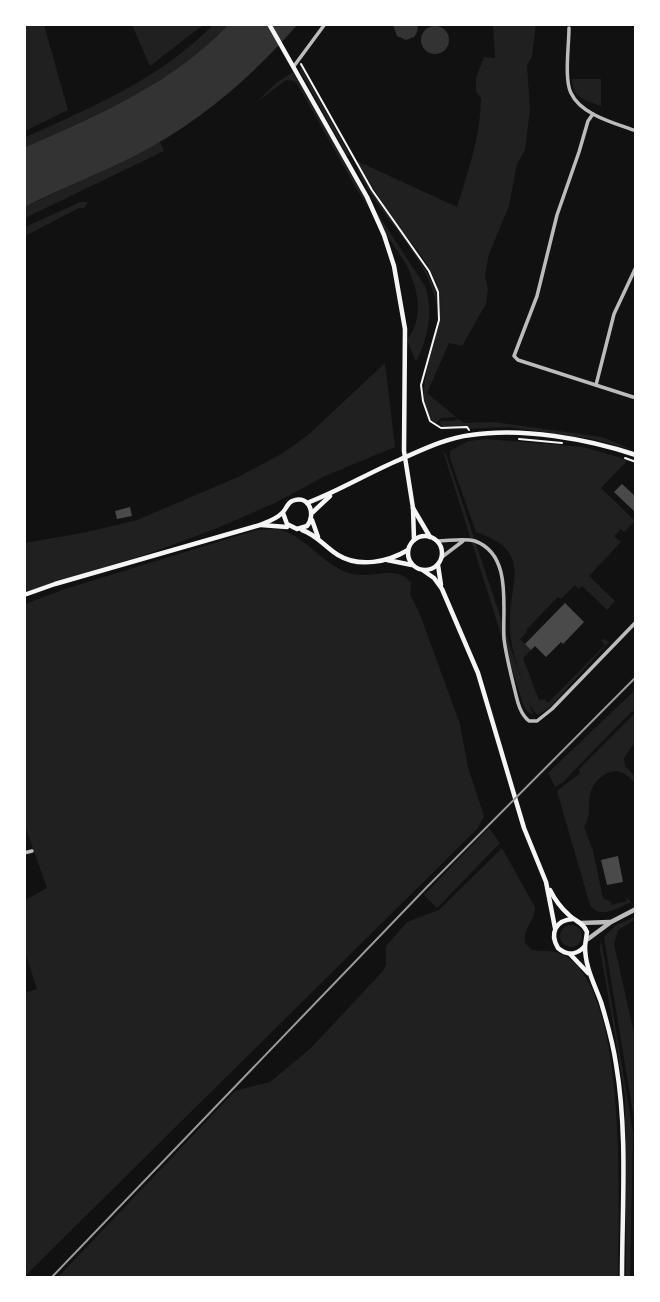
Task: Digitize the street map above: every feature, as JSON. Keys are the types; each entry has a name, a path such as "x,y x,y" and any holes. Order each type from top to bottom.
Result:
{"main road":[{"path":"270,24 368,197 394,266 405,329 404,451 414,540 408,550 408,559 413,565"},
{"path":"307,503 334,494 375,471 426,449 470,435 505,433 555,437 635,455"},
{"path":"313,513 334,494"},
{"path":"290,527 283,513 286,506 299,500 307,503 313,513 312,520 318,538"},
{"path":"412,508 430,537 437,541 441,548 442,556 438,564 424,571"},
{"path":"24,595 260,526 283,513"},
{"path":"300,529 312,520"},
{"path":"260,526 300,529 318,538 346,559 360,562 386,560 413,565 434,578 442,589 478,673 524,828 545,882 557,903 573,919 582,923 587,932 585,946 576,953 569,954"},
{"path":"414,540 430,537"},
{"path":"386,560 408,550"},
{"path":"438,564 442,589"},
{"path":"545,882 555,929 555,944 589,973"},
{"path":"555,929 561,922 573,919"},
{"path":"585,946 589,973 610,1034 620,1094 622,1278"}],"street":[{"path":"294,66 325,24"},
{"path":"569,28 570,93 593,114 635,131"},
{"path":"593,114 588,121 557,215 537,296 514,356 518,360 635,398"},
{"path":"596,385 614,314 635,267"},
{"path":"442,556 464,540"},
{"path":"437,541 473,540 490,551 499,565 503,588 505,642 511,677 524,716 533,722 544,717 635,622"},
{"path":"24,853 32,851"},
{"path":"582,923 606,923 635,909"},
{"path":"588,939 614,920"}],"path":[{"path":"516,439 565,444"},
{"path":"619,452 635,461"}],"shaded area":[{"path":"25,24 44,25 68,110 25,131"},
{"path":"132,25 203,25 150,66"},
{"path":"213,25 228,25 206,46 158,81 107,110 25,148 24,138 100,103 148,76 171,61"},
{"path":"228,25 297,25 243,80 181,129 136,155 25,207 24,148 106,110 158,81 206,46"},
{"path":"393,25 418,25 417,32 414,37 406,40 397,36"},
{"path":"493,25 536,25 532,56 527,66 530,109 525,150 517,164 509,206 489,254 485,275 488,289 486,304 462,346 449,343 427,393 456,417 441,418 436,423 427,414 424,400 428,366 440,313 438,288 421,255 391,216 357,161 457,207 479,126 481,98 476,92 476,78 484,57 495,58"},
{"path":"435,26 445,30 449,40 445,50 435,54 425,50 421,40 425,30"},
{"path":"301,66 351,157 347,155 300,71"},
{"path":"293,72 351,173 425,286 429,305 428,324 416,362 407,340 416,322 418,303 406,264 357,190 298,85 294,81 286,80 256,103 276,83"},
{"path":"572,79 601,79 601,106 577,94"},
{"path":"160,142 164,151 25,218 25,207"},
{"path":"357,167 427,272 436,292 437,307 420,263 373,197"},
{"path":"80,202 88,202 84,208 79,208 25,236 25,227"},
{"path":"385,363 395,447 325,476 277,502 215,529 153,552 25,592 25,543 137,520 238,477 283,453 308,435"},
{"path":"458,419 464,423 494,422 602,437 633,450 593,439 509,427 442,430 440,421"},
{"path":"486,439 584,447 628,460 601,488 635,521 624,532 621,529 614,536 621,542 589,576 615,601 607,610 582,586 579,589 575,585 561,599 558,597 520,639 531,650 523,658 539,700 544,699 548,703 605,645 601,640 609,642 550,707 538,715 528,700 512,646 512,558 506,548 476,532 450,458 450,451 468,441"},
{"path":"443,451 446,454 533,715 523,704"},
{"path":"257,530 278,530 294,535 329,563 349,573 394,573 411,583 410,594 460,724 468,767 484,816 478,828 24,1277 24,993 37,989 25,952 25,900 47,888 25,826 25,604 65,589"},
{"path":"635,690 635,713 632,711 555,787 548,773"},
{"path":"635,713 635,742 624,758 625,766 635,776 635,783 618,771 602,776 591,790 589,814 584,827 593,851 603,898 612,905 627,901 626,897 631,902 599,912 590,905 557,791 580,773 579,769"},
{"path":"489,828 500,843 437,908 424,895"},
{"path":"502,848 535,907 525,933 525,943 532,950 554,952 567,957 587,979 601,1014 616,1106 618,1277 58,1277 235,1091 270,1082 310,1049 383,971 386,965 386,946 407,922 439,910"},
{"path":"635,917 635,920 618,930 614,944 635,1037 635,1125 604,937 616,925"},
{"path":"571,925 579,928 582,936 579,944 571,947 563,944 560,936 563,928"},
{"path":"601,939 633,1133 630,1277 626,1277 625,1095 600,949"}],"building":[{"path":"622,484 636,497 636,513 614,492"},
{"path":"130,507 132,516 117,519 115,511"},
{"path":"565,603 584,622 546,657 535,646 531,650 525,644"},
{"path":"618,856 623,882 607,885 601,860"}],"railway":[{"path":"51,1278 426,888 636,677"}]}
